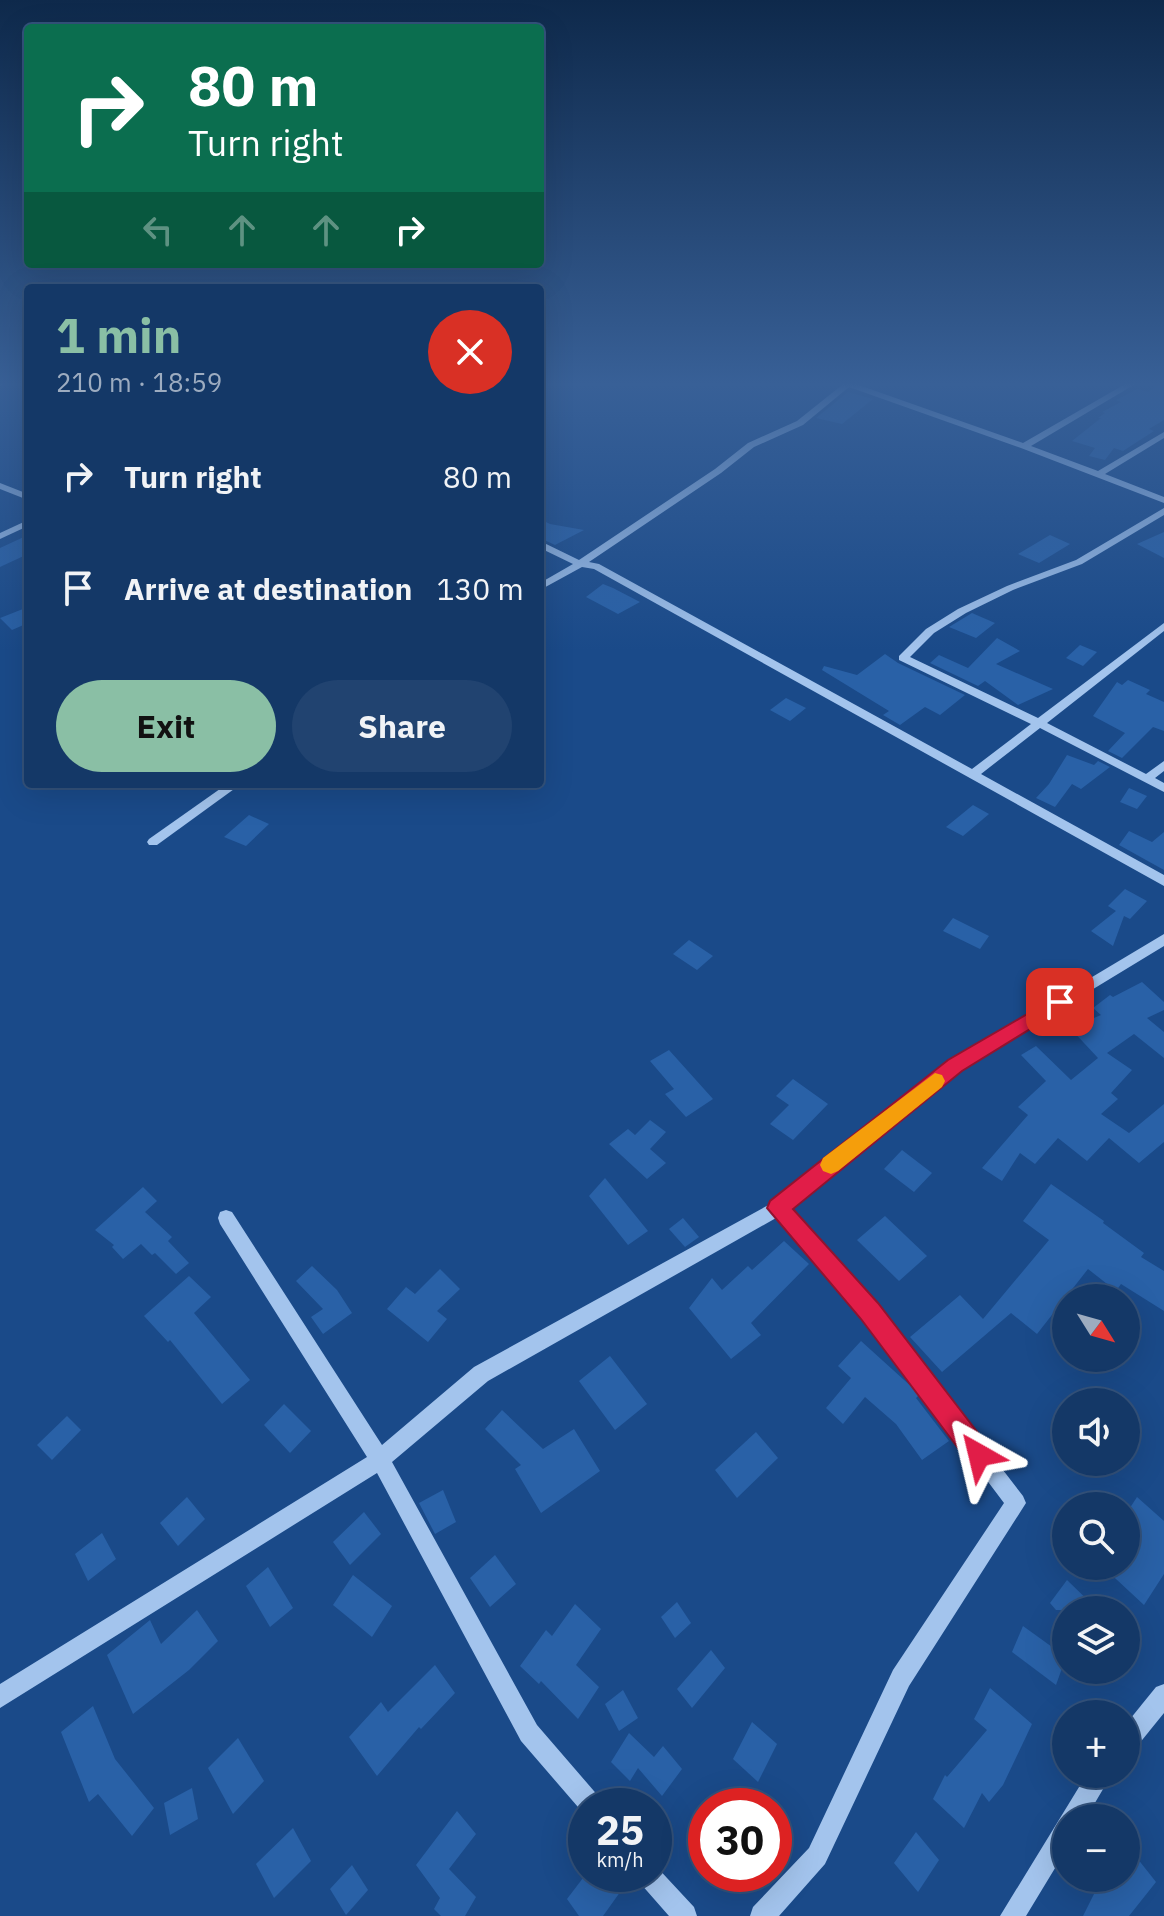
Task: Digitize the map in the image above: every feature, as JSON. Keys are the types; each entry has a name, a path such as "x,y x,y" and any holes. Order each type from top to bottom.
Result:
{"street":[{"path":"544,585 716,472"},
{"path":"1091,472 1164,500"},
{"path":"1098,475 1102,472"},
{"path":"0,486 24,495"},
{"path":"1164,511 1079,562 1010,588 962,611 930,631 903,658 1037,722 1164,788"},
{"path":"0,536 24,525"},
{"path":"544,546 580,564 596,566 1164,881"},
{"path":"972,775 1164,626"},
{"path":"1147,779 1164,765"},
{"path":"153,842 229,788"},
{"path":"0,1697 380,1460 481,1374 778,1208 955,1066 1164,939"},
{"path":"762,1916 817,1856 901,1678 1016,1503 870,1311 778,1208"},
{"path":"226,1218 380,1460 529,1733 576,1788"},
{"path":"1140,1725 1164,1695"},
{"path":"1012,1916 1052,1851"},
{"path":"664,1892 685,1916"}],"building":[{"path":"544,521 584,530 555,545 544,540"},
{"path":"1164,532 1164,558 1137,544"},
{"path":"1050,535 1070,544 1039,563 1018,554"},
{"path":"24,537 24,556 0,567 0,548"},
{"path":"603,584 640,602 618,614 586,597"},
{"path":"24,609 24,625 12,630 0,618"},
{"path":"972,613 995,623 976,638 949,627"},
{"path":"997,638 1020,651 996,664 1053,689 1018,705 985,681 978,686 930,663 939,655 968,668"},
{"path":"1080,645 1097,652 1083,666 1066,658"},
{"path":"885,654 965,695 940,715 925,707 900,725 883,715 889,711 822,670 824,666 857,675"},
{"path":"1128,680 1150,690 1146,694 1164,702 1164,731 1153,727 1122,758 1108,751 1125,733 1093,716 1117,682 1122,685"},
{"path":"786,698 806,708 790,721 770,710"},
{"path":"1067,755 1094,765 1098,761 1110,767 1081,789 1072,784 1055,807 1036,798"},
{"path":"1129,788 1147,796 1137,809 1120,802"},
{"path":"973,805 989,814 963,836 946,827"},
{"path":"249,815 269,824 246,846 224,837"},
{"path":"1129,831 1152,842 1164,832 1164,870 1119,845"},
{"path":"1125,889 1147,901 1130,919 1124,916 1113,946 1091,931 1116,911 1108,906"},
{"path":"953,918 989,936 980,949 943,931"},
{"path":"689,940 713,956 697,970 673,954"},
{"path":"1142,982 1164,1002 1164,1010 1147,1018 1164,1032 1164,1058 1134,1034 1107,1053 1132,1070 1111,1093 1118,1099 1101,1114 1129,1133 1164,1104 1164,1142 1139,1163 1109,1138 1087,1161 1058,1138 1035,1164 1020,1153 1002,1181 982,1168 1028,1115 1018,1107 1046,1081 1021,1055 1036,1046 1071,1080 1098,1058 1070,1028 1101,1015 1093,1008 1110,995 1113,997"},
{"path":"669,1050 713,1099 686,1117 665,1094 674,1089 650,1061"},
{"path":"793,1079 828,1104 793,1140 770,1124 789,1105 776,1096"},
{"path":"650,1120 666,1132 650,1149 666,1163 647,1179 609,1144 628,1129 635,1135"},
{"path":"902,1150 932,1173 914,1192 884,1169"},
{"path":"605,1178 648,1231 628,1245 589,1196"},
{"path":"1051,1184 1104,1221 1144,1253 1141,1257 1164,1271 1164,1311 1140,1296 1140,1284 1107,1284 1088,1269 1076,1284 1052,1284 1052,1315 1037,1334 1011,1313 942,1372 910,1337 960,1295 983,1319 1049,1240 1023,1221"},
{"path":"143,1187 157,1201 145,1212 172,1237 168,1241 189,1263 176,1274 141,1244 123,1259 112,1247 114,1245 95,1230"},
{"path":"885,1216 927,1256 899,1281 857,1240"},
{"path":"683,1218 699,1237 685,1247 669,1229"},
{"path":"784,1241 809,1264 751,1323 761,1335 731,1359 689,1308 712,1278 722,1290 748,1266 752,1270"},
{"path":"312,1266 337,1290 352,1313 323,1334 311,1317 323,1309 296,1281"},
{"path":"440,1269 460,1289 437,1311 447,1319 428,1342 387,1309 406,1287 415,1294"},
{"path":"189,1276 211,1297 194,1313 250,1380 222,1404 170,1340 168,1342 144,1316"},
{"path":"861,1341 914,1389 919,1395 916,1398 949,1441 922,1460 896,1424 865,1397 843,1424 826,1408 851,1378 838,1366"},
{"path":"610,1356 647,1404 615,1430 579,1381"},
{"path":"284,1404 311,1431 290,1453 264,1425"},
{"path":"502,1410 543,1449 574,1429 600,1471 541,1513 515,1469 521,1465 485,1429"},
{"path":"67,1416 81,1430 52,1460 37,1445"},
{"path":"756,1432 778,1458 737,1498 715,1470"},
{"path":"443,1490 456,1522 435,1534 419,1503"},
{"path":"187,1497 205,1519 178,1546 160,1523"},
{"path":"1140,1500 1164,1521 1164,1574 1144,1605 1140,1596 1134,1596 1117,1580 1140,1580"},
{"path":"364,1512 381,1534 350,1565 333,1542"},
{"path":"102,1533 116,1559 88,1581 75,1554"},
{"path":"495,1555 516,1584 490,1607 470,1578"},
{"path":"268,1567 293,1608 270,1627 246,1586"},
{"path":"353,1575 392,1606 372,1637 333,1605"},
{"path":"1067,1580 1084,1596 1055,1596"},
{"path":"677,1602 691,1623 675,1638 661,1617"},
{"path":"575,1604 601,1629 576,1665 599,1687 578,1719 541,1681 539,1684 520,1666 546,1630 552,1636"},
{"path":"197,1610 218,1641 189,1670 133,1714 107,1655 150,1620 161,1644"},
{"path":"1023,1626 1052,1647 1052,1682 1012,1652"},
{"path":"711,1650 725,1668 692,1708 677,1689"},
{"path":"435,1665 455,1693 421,1729 419,1727 377,1776 349,1737 381,1702 388,1712"},
{"path":"990,1688 1032,1724 1003,1785 989,1802 982,1793 964,1828 933,1799 945,1775 947,1777 987,1730 974,1719"},
{"path":"623,1690 638,1718 619,1731 605,1704"},
{"path":"93,1706 115,1759 154,1808 132,1836 98,1794 89,1802 61,1732"},
{"path":"752,1722 777,1744 758,1782 733,1759"},
{"path":"629,1733 654,1757 663,1746 682,1769 668,1788 655,1788 638,1768 630,1781 611,1762"},
{"path":"238,1738 264,1781 233,1814 208,1768"},
{"path":"192,1788 198,1819 170,1835 164,1803"},
{"path":"457,1811 476,1834 449,1869 476,1897 465,1916 441,1916 434,1909 440,1898 416,1865"},
{"path":"293,1828 311,1861 274,1898 256,1864"},
{"path":"916,1832 939,1860 918,1892 894,1863"},
{"path":"1140,1862 1156,1882 1129,1916 1083,1916 1095,1892 1140,1892"},
{"path":"352,1865 368,1890 346,1915 330,1889"},
{"path":"572,1892 620,1892 603,1916 579,1916 567,1899"}],"slow traffic":[{"path":"831,1165 935,1081"}],"route":[{"path":"979,1455 870,1311 778,1208 955,1066 1060,1002"}]}
